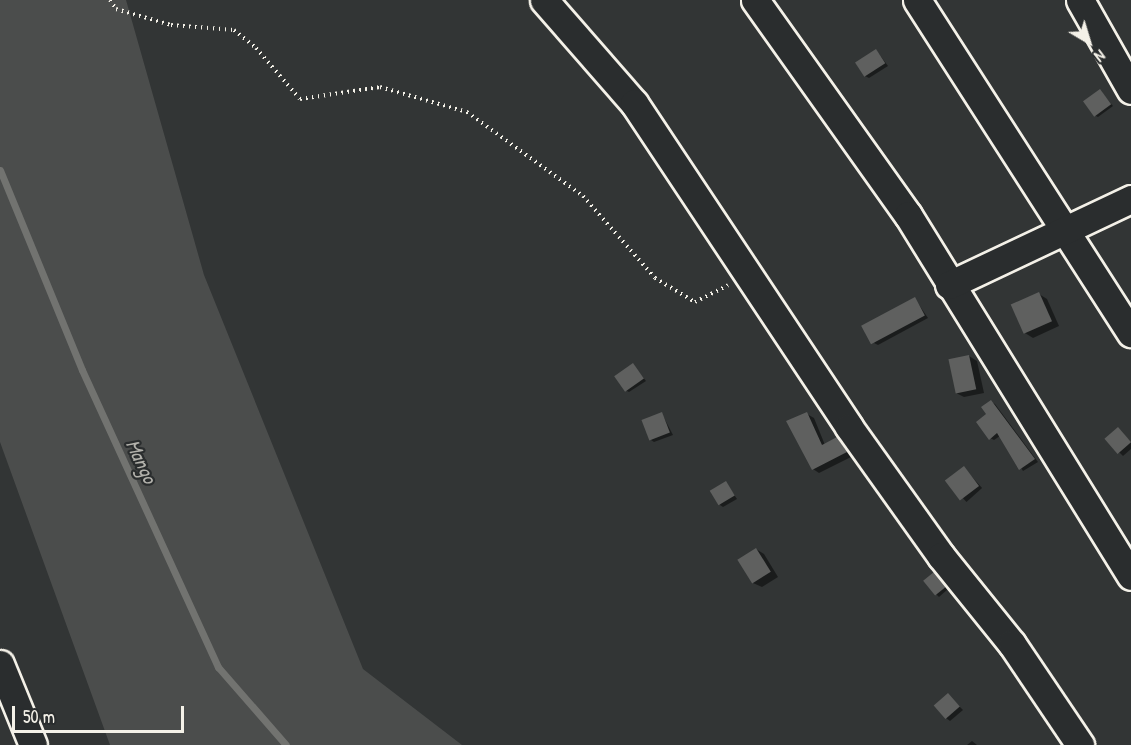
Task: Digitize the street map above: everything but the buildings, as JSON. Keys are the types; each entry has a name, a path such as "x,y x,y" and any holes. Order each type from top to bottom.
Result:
{"street":[{"path":"544,0 634,103 862,445 941,556 1012,644 1080,745"},
{"path":"755,0 908,215 949,285 1131,576"},
{"path":"917,0 1131,333"},
{"path":"1080,0 1131,90"},
{"path":"949,285 1131,199"},
{"path":"0,664 33,745"}],"path":[{"path":"111,0 116,9 171,25 234,30 256,48 300,99 380,87 467,112 583,195 655,278 695,302 748,276"}],"shaded area":[{"path":"0,0 126,0 204,275 363,669 462,745 110,745 0,442"}],"waterway":[{"name":"Mango","path":"0,170 82,370 218,667 286,745"}]}
